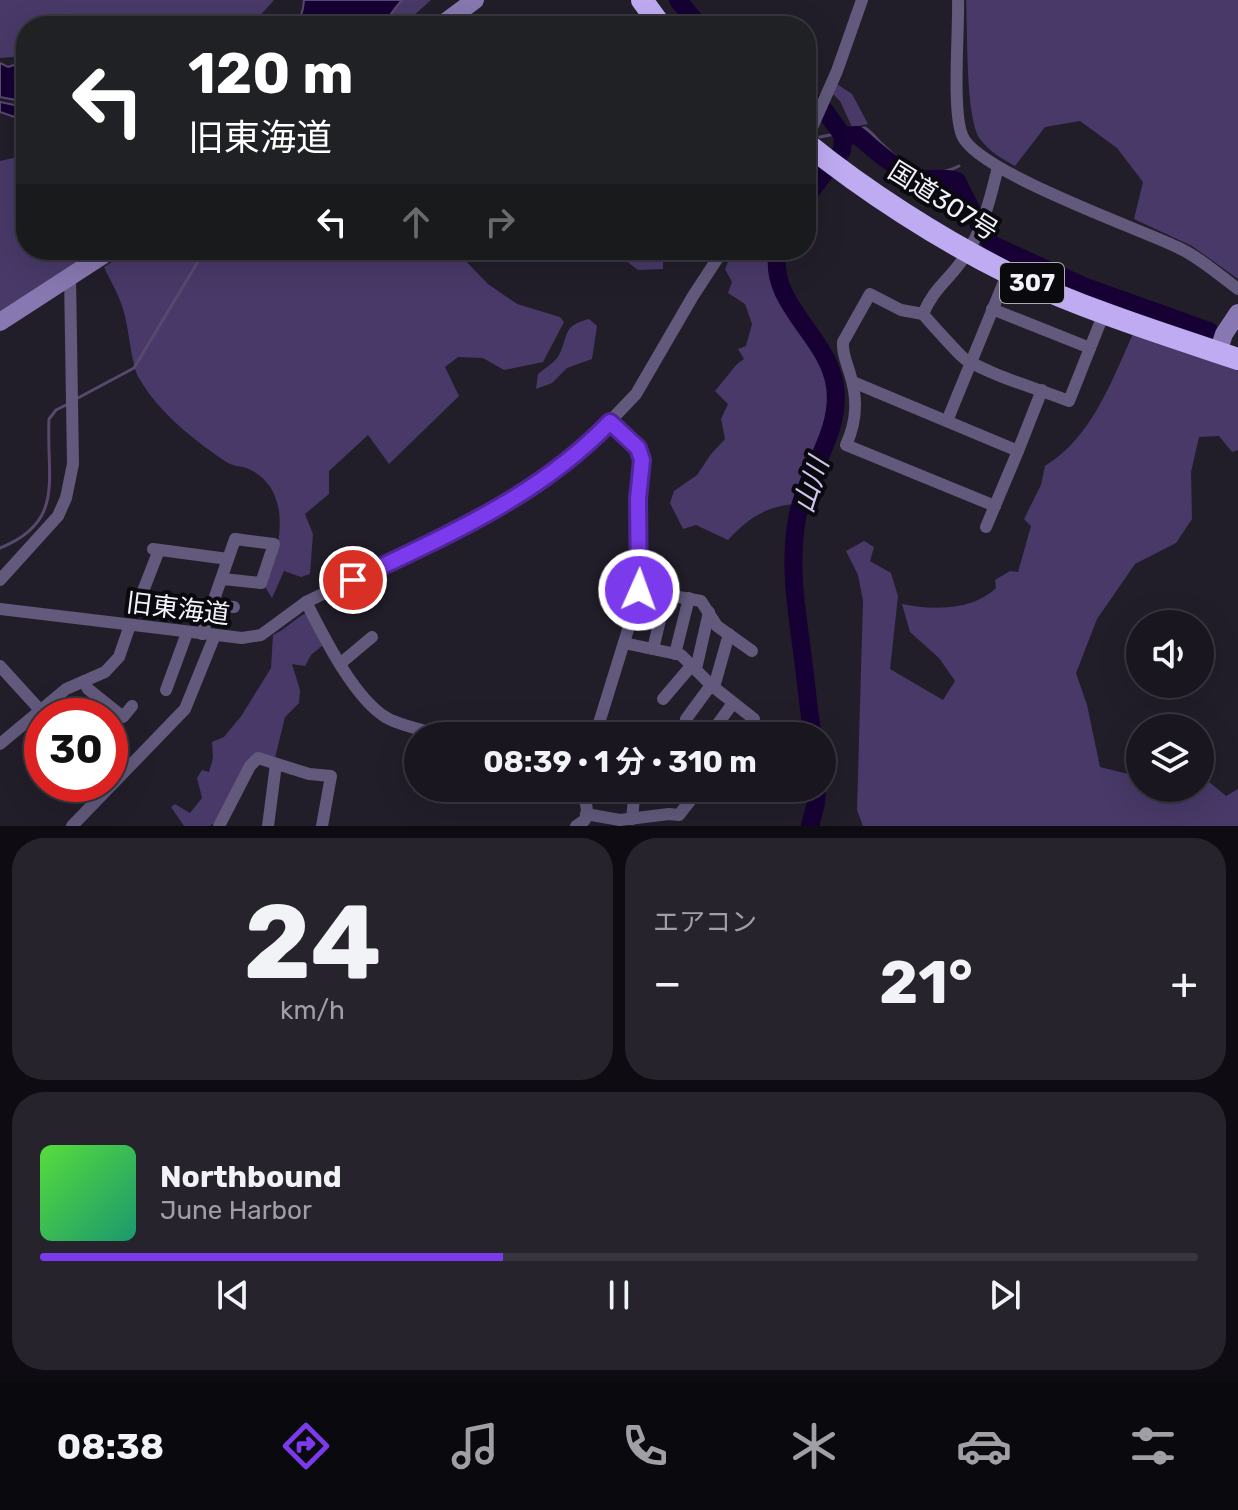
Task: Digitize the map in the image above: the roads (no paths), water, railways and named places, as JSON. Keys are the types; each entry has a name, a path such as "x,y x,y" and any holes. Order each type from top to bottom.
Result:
{"highway":[{"name":"国道307号","path":"816,150 919,223 1008,272 1104,313 1228,355"}],"main road":[{"path":"453,16 475,0"},
{"path":"0,322 95,260"},
{"path":"1228,355 1229,325 1238,313"}],"street":[{"path":"816,119 862,0"},
{"path":"958,0 958,106 962,135 977,153 998,167 1181,249 1238,289"},
{"path":"923,314 933,292 968,252 981,227 998,167"},
{"name":"旧東海道","path":"0,609 187,633 249,638 261,635 306,602 488,515 573,457 636,394 716,260"},
{"path":"947,421 1008,272"},
{"path":"0,580 54,522 63,508 73,464 70,276"},
{"path":"995,506 846,445 855,426 856,405 843,342 870,294 901,310 923,314 961,357 1069,401 1104,313"},
{"path":"992,309 1090,348"},
{"path":"853,382 1018,451"},
{"path":"986,527 1042,390"},
{"path":"599,722 639,590 641,551 638,499 642,460 638,448 610,422"},
{"path":"72,826 185,709 208,635 213,605 235,539 274,544 261,583 223,579"},
{"path":"228,559 156,549 143,591 146,598 234,607"},
{"path":"639,590 701,601 717,626 752,651"},
{"path":"653,649 666,595"},
{"path":"675,654 689,598"},
{"path":"306,602 362,695 387,718 404,723"},
{"path":"663,699 694,667 709,612"},
{"path":"55,698 66,689 112,666 119,657 130,625"},
{"path":"166,690 187,633"},
{"path":"686,719 713,686 729,634"},
{"path":"341,663 372,637"},
{"path":"624,643 685,657 713,686 754,719 752,722"},
{"path":"0,666 29,698"},
{"path":"84,681 88,689 123,717 132,706"},
{"path":"719,722 733,703"},
{"path":"0,744 24,724"},
{"path":"219,826 250,766 258,758 309,774 331,776 322,826"},
{"path":"268,826 276,764"},
{"path":"576,826 585,820 585,802"},
{"path":"632,819 634,802"},
{"path":"586,814 632,819 679,815 689,802"}],"waterway":[{"name":"山川","path":"678,0 691,16"},
{"name":"山川","path":"816,104 843,136 842,151 816,184"},
{"path":"820,137 865,128 892,154 918,170 938,172 959,166"},
{"path":"843,136 857,135 911,175 957,181 982,231 993,245 1083,286 1209,331"},
{"path":"76,399 134,368 199,260"},
{"name":"山川","path":"777,260 781,287 822,351 835,386 833,420 801,502 794,552 796,601 811,722"},
{"path":"0,548 21,537 35,525 44,511 50,479 49,419 56,410 70,403"},
{"name":"山川","path":"810,826 816,802"}]}
